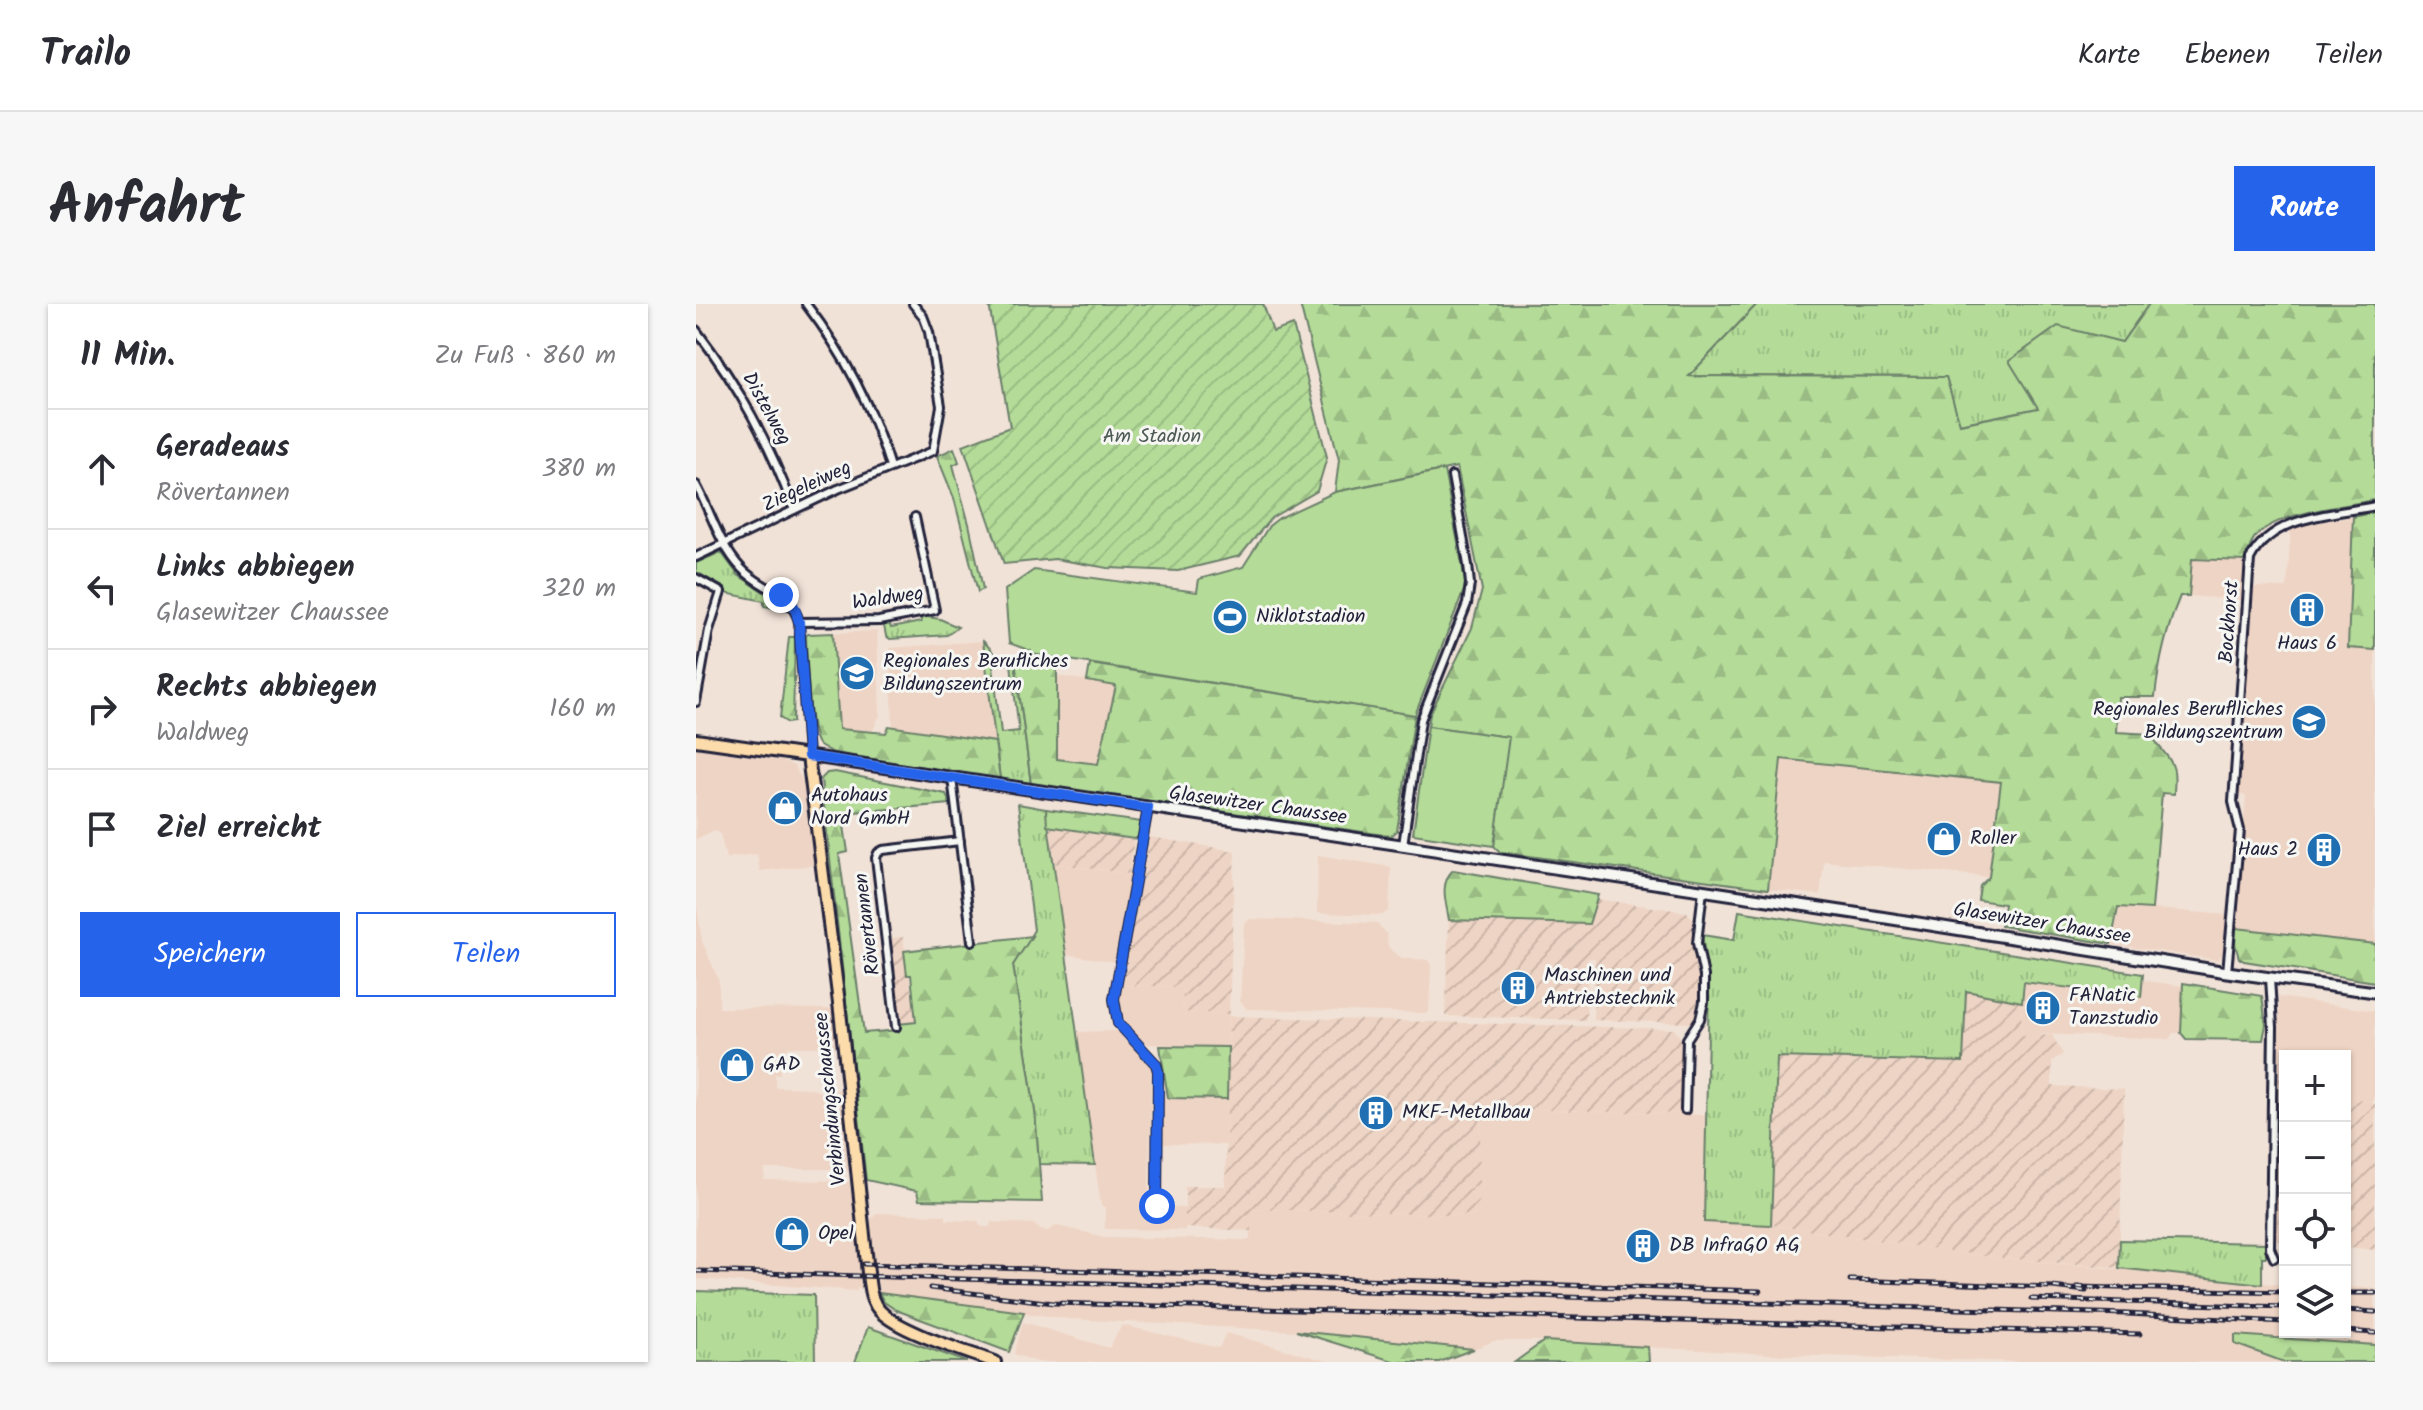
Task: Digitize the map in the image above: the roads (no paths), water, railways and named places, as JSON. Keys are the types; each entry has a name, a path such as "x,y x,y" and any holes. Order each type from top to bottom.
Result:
{"main road":[{"path":"696,740 808,756"},
{"name":"Glasewitzer Chaussee","path":"808,756 2375,992"},
{"name":"Verbindungschaussee","path":"808,756 873,1300 880,1311 896,1323 995,1362"}],"street":[{"path":"806,304 846,360 866,398 890,467"},
{"name":"Ziegeleiweg","path":"696,557 890,467 933,451 941,406 929,332 923,316 913,304"},
{"name":"Distelweg","path":"696,330 752,412 774,456 794,510"},
{"path":"1403,845 1421,720 1467,604 1470,584 1452,476"},
{"path":"696,485 740,568 794,606 799,622 808,756"},
{"name":"Bockhorst","path":"2227,972 2240,830 2233,802 2250,559 2268,534 2288,524 2375,506"},
{"name":"Waldweg","path":"799,622 879,621 935,610 915,517"},
{"path":"696,578 721,592 709,630 696,702"},
{"path":"952,778 972,941"},
{"path":"1148,808 1114,999 1118,1023 1156,1064 1158,1071 1157,1206"},
{"name":"Rövertannen","path":"896,1027 876,858 883,850 960,841"},
{"path":"1685,1110 1687,1039 1700,1019 1704,1002 1704,976 1697,943 1703,890"},
{"path":"2270,978 2273,1027 2270,1248 2274,1258"}],"railway":[{"path":"864,1264 1760,1291"},
{"path":"696,1271 2127,1314 2279,1322"},
{"path":"1850,1280 2053,1287 2086,1291"},
{"path":"2077,1287 2279,1292"},
{"path":"930,1288 1054,1303 2140,1334"},
{"path":"2351,1293 2375,1293"},
{"path":"2031,1299 2279,1307"},
{"path":"2351,1310 2375,1312"},
{"path":"2351,1331 2375,1333"}],"place":[{"name":"Haus 6","path":"2307,610"},
{"name":"Niklotstadion","path":"1230,617"},
{"name":"Regionales Berufliches Bildungszentrum","path":"857,673"},
{"name":"Regionales Beruflliches Bildungszentrum","path":"2309,722"},
{"name":"Autohaus Nord GmbH","path":"785,808"},
{"name":"Roller","path":"1944,839"},
{"name":"Haus 2","path":"2324,850"},
{"name":"Maschinen und Antriebstechnik","path":"1518,988"},
{"name":"FANatic Tanzstudio","path":"2043,1008"},
{"name":"GAD","path":"737,1065"},
{"name":"MKF-Metallbau","path":"1376,1113"},
{"name":"Opel","path":"792,1234"},
{"name":"DB InfraGO AG","path":"1643,1246"}],"park label":[{"name":"Am Stadion","path":"1152,437"}]}
